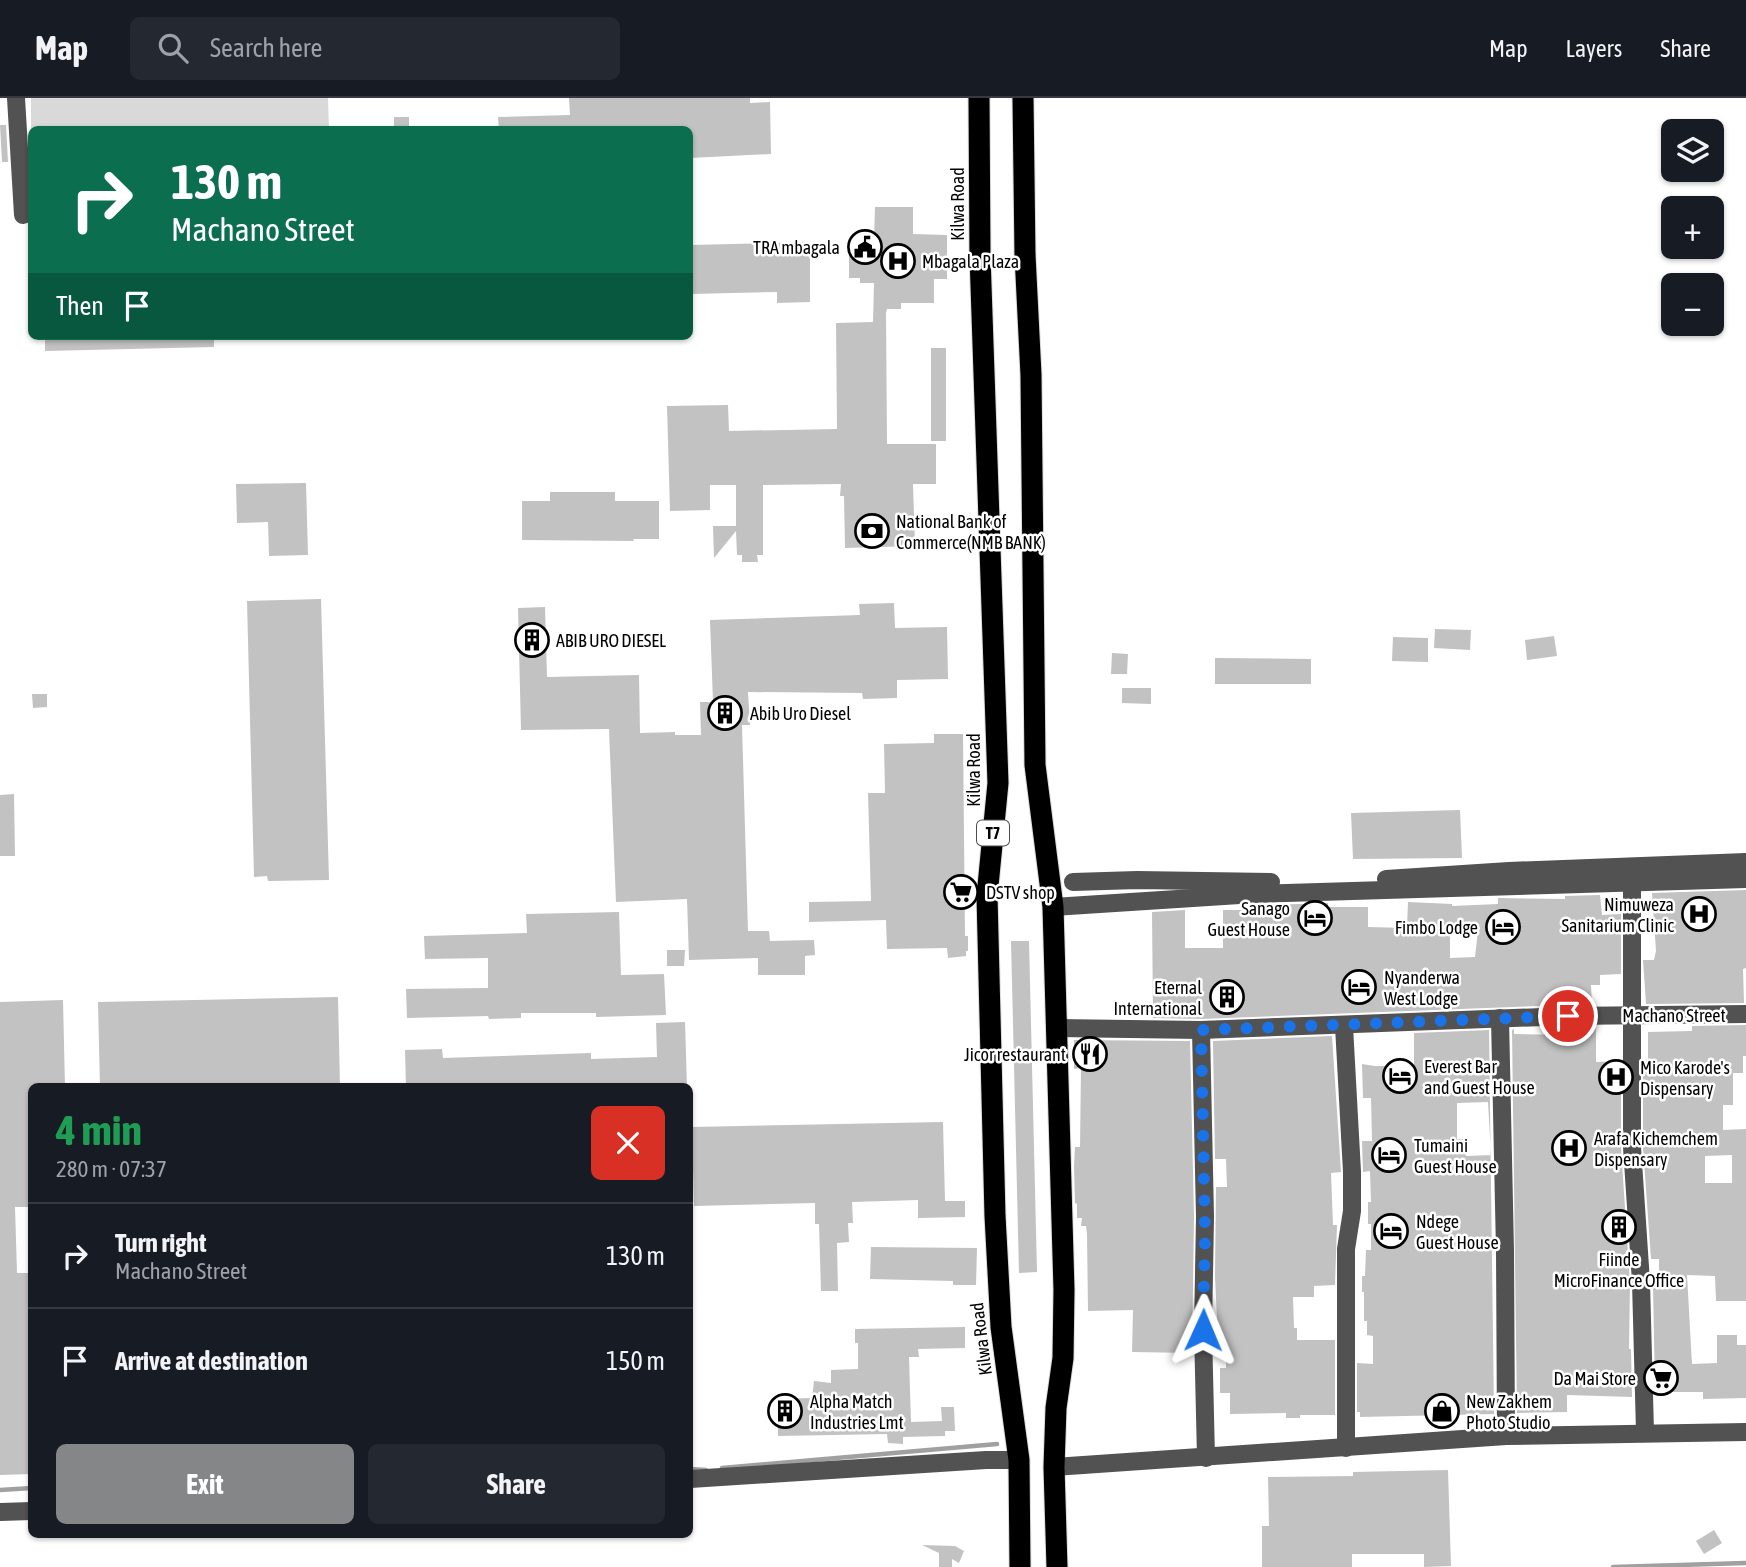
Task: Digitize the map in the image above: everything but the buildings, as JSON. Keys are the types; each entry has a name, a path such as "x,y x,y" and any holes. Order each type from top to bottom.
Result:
{"highway":[{"name":"Kilwa Road","path":"979,98 980,256 998,783 987,896 995,1216 1001,1327 1020,1460 1020,1567"},
{"path":"1023,98 1025,255 1031,375 1035,765 1053,906 1064,1290 1063,1358 1056,1408 1054,1467 1057,1567"}],"street":[{"path":"16,98 23,215"},
{"path":"1073,882 1149,880 1297,883 1746,862"},
{"path":"1053,906 1255,894 1746,879"},
{"path":"1633,882 1632,1147 1641,1282 1645,1432"},
{"name":"Machano Street","path":"1057,1028 1201,1030 1500,1018 1746,1014"},
{"path":"1500,1018 1506,1436"},
{"path":"1344,1026 1352,1172 1352,1211 1346,1248 1346,1448"},
{"path":"1201,1030 1206,1458"},
{"path":"1054,1467 1506,1436 1746,1432"},
{"path":"693,1479 1020,1460"},
{"path":"0,1512 28,1511"}],"shaded area":[{"path":"31,98 328,98 329,126 31,126"}],"waterway":[{"path":"722,1468 997,1444"},
{"path":"693,1469 706,1470"},
{"path":"0,1490 28,1488"},
{"path":"1613,1567 1746,1563"}],"place":[{"name":"TRA mbagala","path":"865,247"},
{"name":"Mbagala Plaza","path":"898,261"},
{"name":"National Bank of Commerce(NMB BANK)","path":"872,531"},
{"name":"ABIB URO DIESEL","path":"532,640"},
{"name":"Abib Uro Diesel","path":"725,713"},
{"name":"DSTV shop","path":"961,892"},
{"name":"Nimuweza Sanitarium Clinic","path":"1699,914"},
{"name":"Sanago Guest House","path":"1315,918"},
{"name":"Fimbo Lodge","path":"1503,927"},
{"name":"Nyanderwa West Lodge","path":"1359,987"},
{"name":"Eternal International","path":"1227,997"},
{"name":"Jicor restaurant","path":"1090,1054"},
{"name":"Everest Bar and Guest House","path":"1400,1076"},
{"name":"Mico Karode's Dispensary","path":"1616,1077"},
{"name":"Arafa Kichemchem Dispensary","path":"1569,1148"},
{"name":"Tumaini Guest House","path":"1389,1155"},
{"name":"Fiinde MicroFinance Office","path":"1619,1227"},
{"name":"Ndege Guest House","path":"1391,1231"},
{"name":"Da Mai Store","path":"1661,1378"},
{"name":"Alpha Match Industries Lmt","path":"785,1411"},
{"name":"New Zakhem Photo Studio","path":"1442,1411"}],"route":[{"path":"1203,1330 1205,1236 1201,1030 1568,1016"}]}
